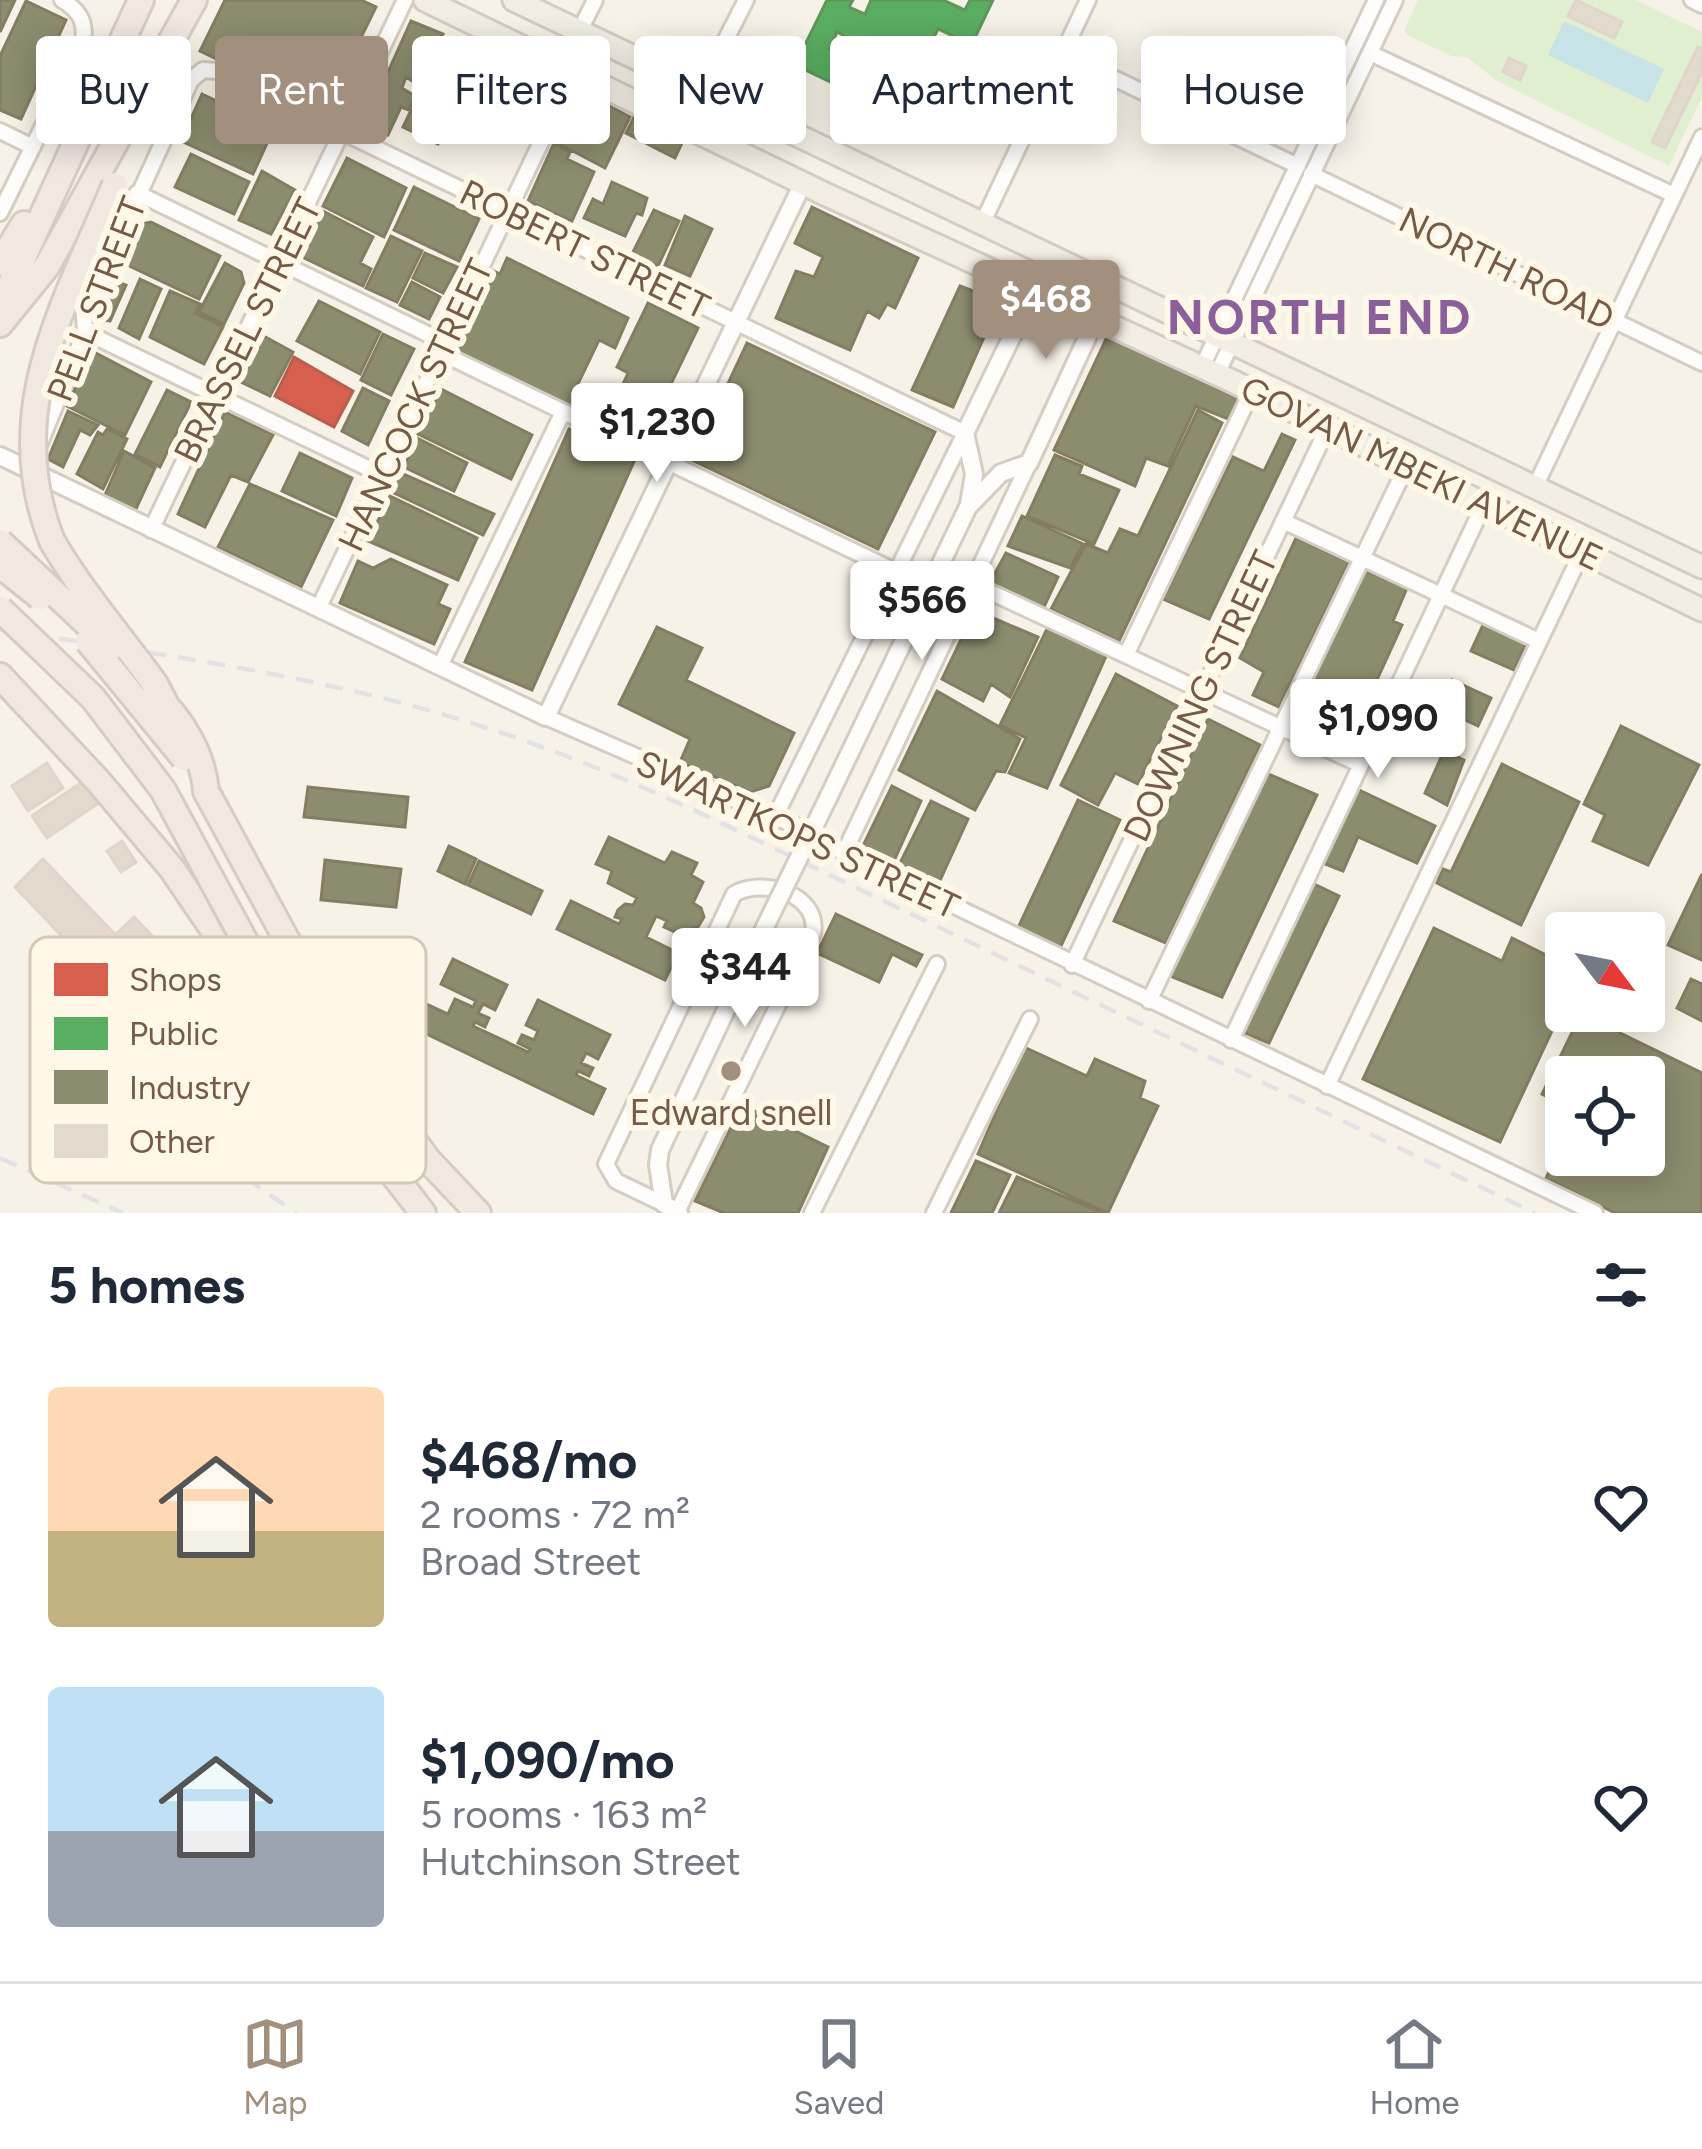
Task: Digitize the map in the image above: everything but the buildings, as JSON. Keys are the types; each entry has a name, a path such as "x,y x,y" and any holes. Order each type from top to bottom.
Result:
{"highway":[{"path":"124,36 141,0"},
{"path":"194,0 159,70 116,185 34,365 22,419 23,466 53,543 155,683 201,762 206,791"},
{"path":"0,262 68,144"},
{"path":"0,308 73,144"},
{"path":"0,324 116,185"},
{"path":"0,542 66,600 166,705"},
{"path":"0,565 96,650 161,728 206,791 285,937"},
{"path":"0,609 93,698 163,790 243,937"},
{"path":"0,676 151,842 216,937"},
{"path":"426,1157 478,1213"},
{"path":"399,1183 423,1213"}],"main road":[{"name":"GOVAN MBEKI AVENUE","path":"425,0 501,36"},
{"name":"GOVAN MBEKI AVENUE","path":"514,0 634,57"},
{"name":"GOVAN MBEKI AVENUE","path":"610,88 1094,321 1209,370 1702,610"},
{"name":"GOVAN MBEKI AVENUE","path":"806,140 1702,567"}],"street":[{"path":"0,213 75,64 86,32 77,12 62,0"},
{"name":"BRASSEL STREET","path":"388,36 405,0"},
{"path":"579,32 595,0"},
{"path":"727,36 746,0"},
{"path":"1071,36 1088,0"},
{"path":"1209,370 1305,170 1376,0"},
{"path":"1305,170 1395,0"},
{"path":"1691,0 1702,5"},
{"path":"1370,53 1674,195"},
{"name":"ROBERT STREET","path":"203,70 215,70"},
{"name":"PELL STREET","path":"28,470 85,332 83,315 116,185 203,70"},
{"name":"NORTH ROAD","path":"1117,80 1702,363"},
{"path":"0,131 33,147"},
{"path":"1535,487 1702,137"},
{"name":"BRASSEL STREET","path":"152,530 337,144"},
{"name":"ROBERT STREET","path":"365,144 965,433"},
{"name":"HANCOCK STREET","path":"318,609 539,144"},
{"path":"981,226 1020,144"},
{"path":"546,717 803,183"},
{"path":"116,185 280,262 563,412 895,571"},
{"path":"774,819 1052,256"},
{"path":"844,853 1112,284"},
{"path":"85,332 382,475"},
{"path":"1126,656 1252,391"},
{"path":"440,666 563,412"},
{"name":"DOWNING STREET","path":"1072,965 1328,427"},
{"path":"673,1210 658,1166 660,1150 968,507 974,474 965,433"},
{"name":"SWARTKOPS STREET","path":"0,456 546,717 812,833 1072,965 1595,1213"},
{"path":"968,507 1001,473 1029,463"},
{"path":"1149,1001 1407,465"},
{"path":"1232,1040 1485,502"},
{"path":"1283,521 1539,640"},
{"path":"1327,1085 1582,552"},
{"path":"973,584 1359,764"},
{"path":"749,886 773,888 807,906 815,926 673,1210 616,1181 606,1164 734,894 749,886"},
{"path":"812,1213 937,964"},
{"path":"934,1213 1030,1019"}],"green space":[{"path":"1418,0 1636,0 1702,32 1702,97 1669,166 1497,81 1467,57 1451,56 1408,35 1404,31"}],"water":[{"path":"1564,21 1664,69 1648,103 1548,55"}],"railway":[{"path":"0,629 338,688 429,710 555,752 719,822 1535,1213"},
{"path":"0,1158 30,1171"},
{"path":"56,1183 123,1213"},
{"path":"253,1183 296,1213"}],"place":[{"name":"Edward snell","path":"731,1071"}],"district":[{"name":"NORTH END","path":"1320,317"}]}
